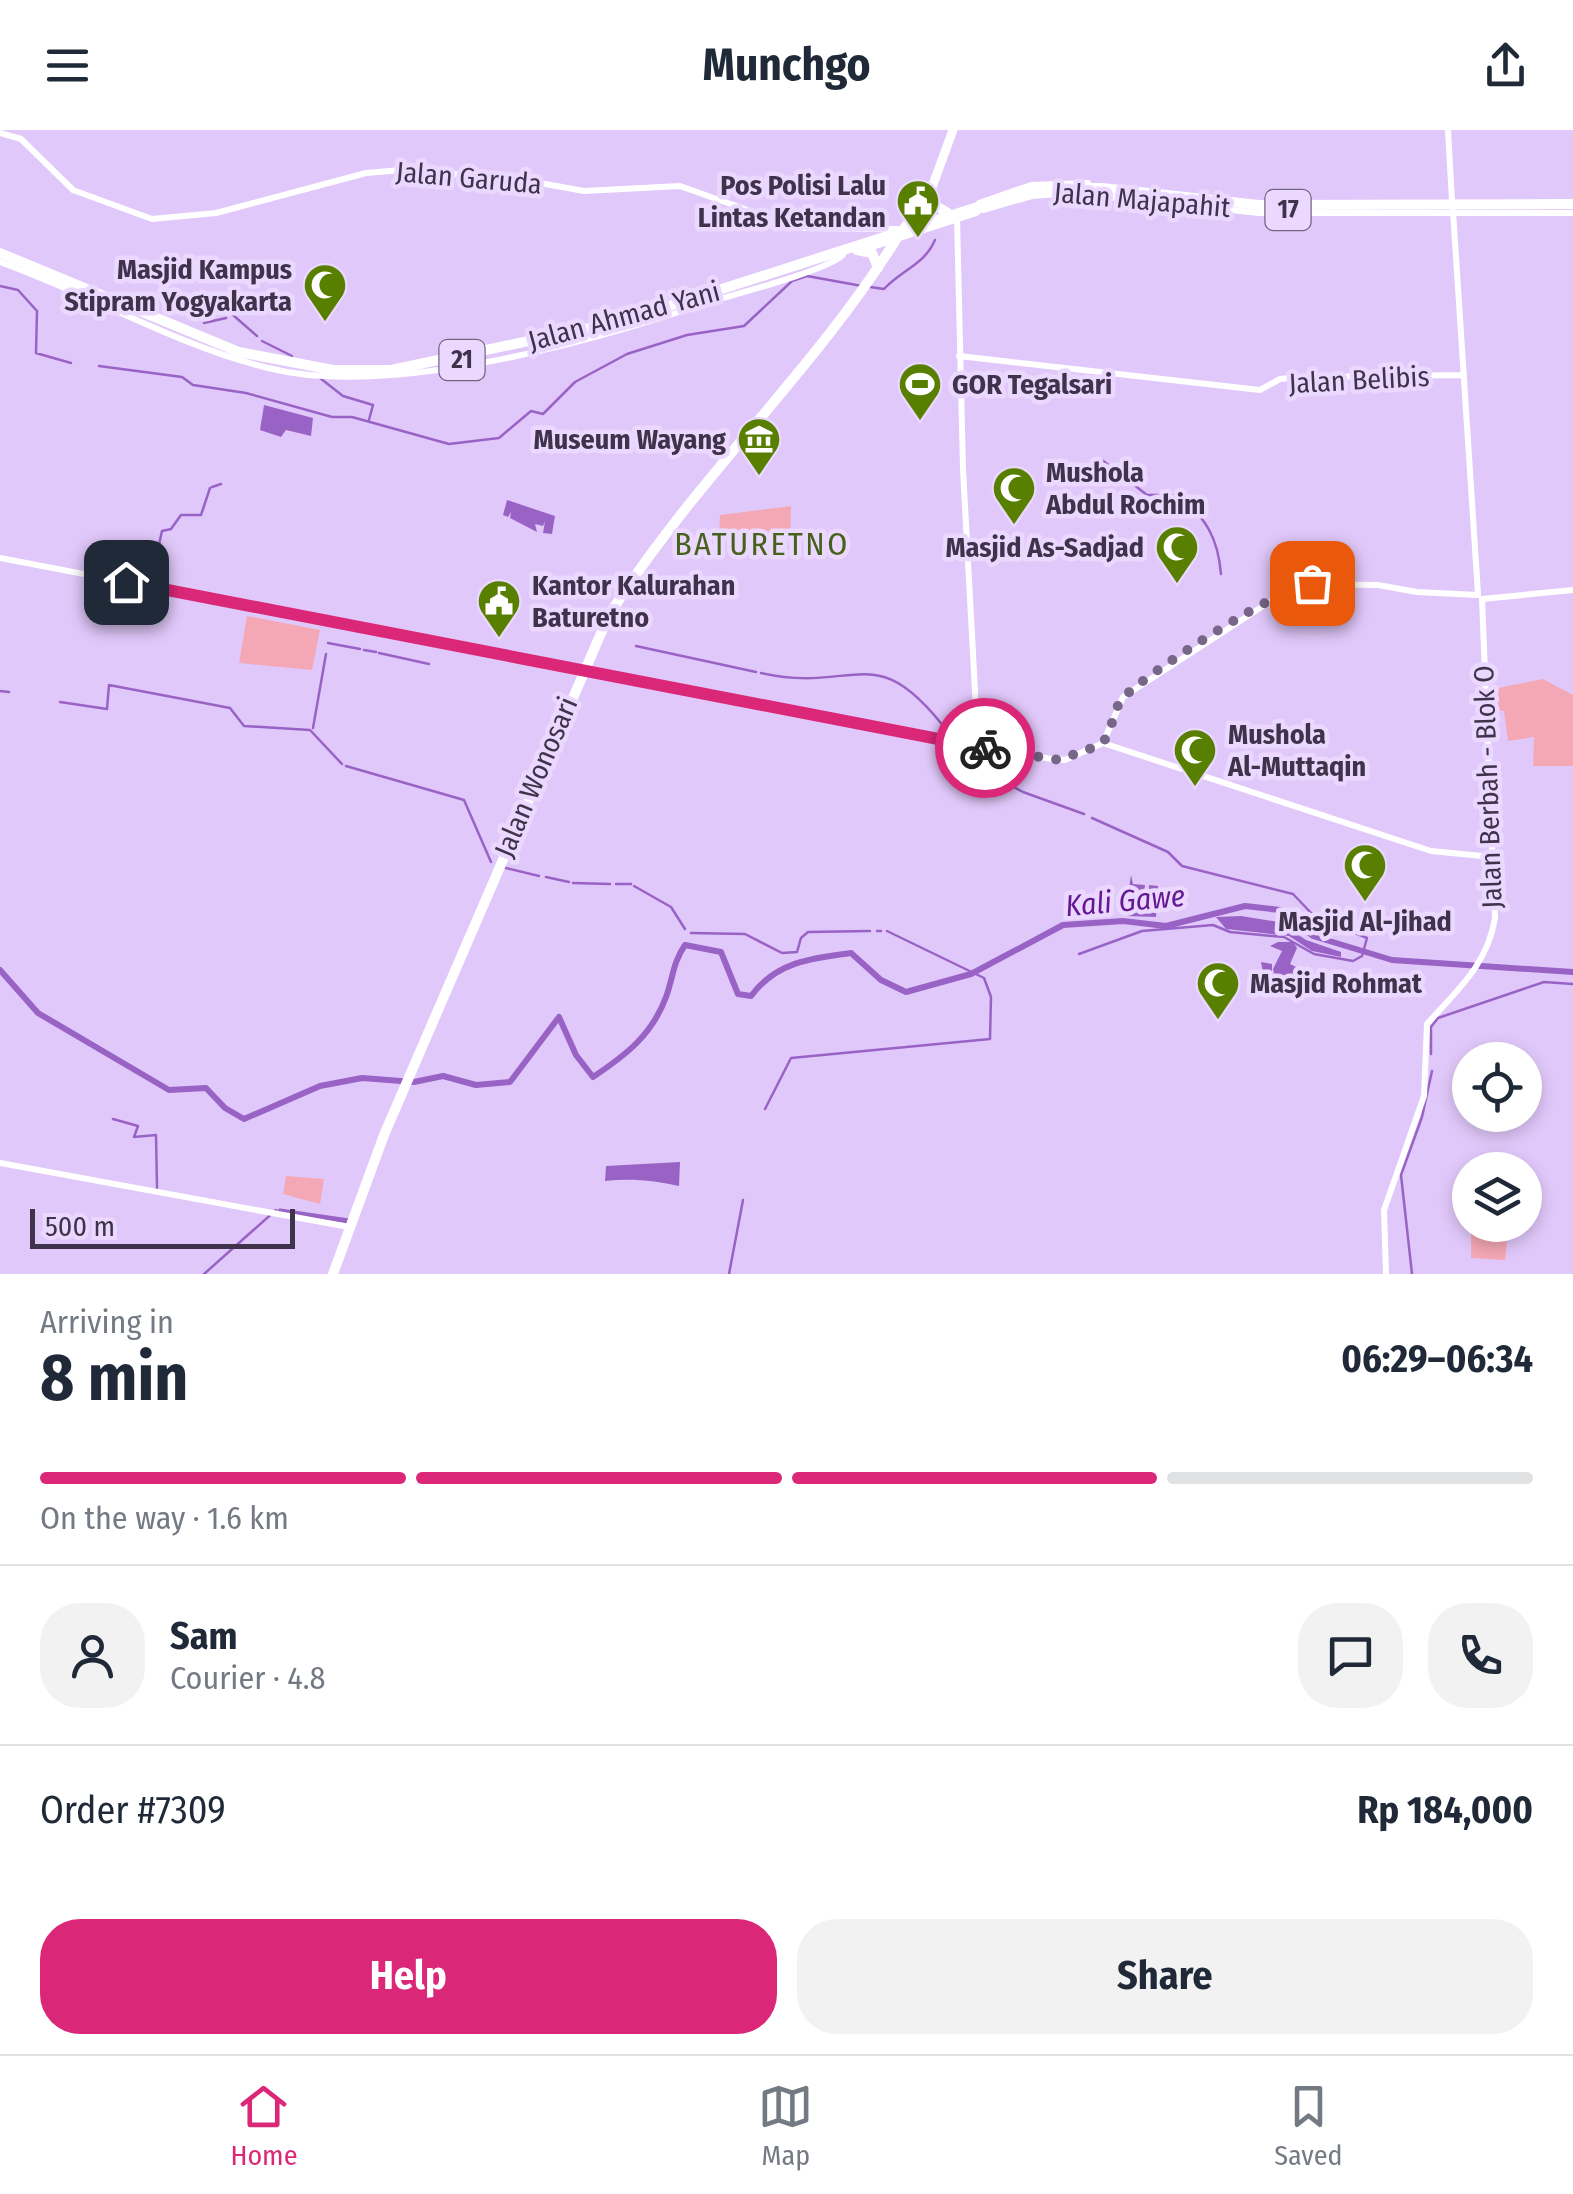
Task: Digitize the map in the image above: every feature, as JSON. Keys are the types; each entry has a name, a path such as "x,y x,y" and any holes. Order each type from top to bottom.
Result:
{"highway":[{"name":"Jalan Majapahit","path":"900,233 1046,190 1207,198 1259,206 1348,203 1534,211 1573,207"},
{"path":"929,193 936,206 954,215"},
{"name":"Jalan Majapahit","path":"1147,195 1259,210 1573,207"},
{"name":"Jalan Ahmad Yani","path":"70,283 218,349 268,364 340,374 425,369 596,332 706,301 900,233"},
{"name":"Jalan Ahmad Yani","path":"0,256 239,352 288,364 361,371 418,366 652,310 900,233"},
{"name":"Jalan Wonosari","path":"333,1274 402,1092 580,672 608,617 641,566 861,291 900,233"},
{"path":"857,250 872,253 878,268"}],"main road":[{"name":"Jalan Wonosari","path":"900,233 929,193 953,130"}],"street":[{"path":"1448,130 1452,201"},
{"name":"Jalan Garuda","path":"0,133 21,139 73,190 132,215 160,220 225,211 372,172 506,178 584,191 680,186 798,228 900,233"},
{"path":"506,178 512,170"},
{"path":"978,207 1025,186 1057,182 1207,198"},
{"path":"978,207 1036,195 1071,193 1259,213 1534,211"},
{"path":"1348,203 1452,201 1573,207"},
{"name":"Jalan Berbah - Blok O","path":"1386,1274 1384,1210 1424,1096 1428,1024 1449,1006 1485,950 1495,913 1480,597 1453,212"},
{"path":"954,215 978,746"},
{"path":"0,256 128,305"},
{"path":"0,256 209,349 268,368 345,378 425,369"},
{"name":"Jalan Belibis","path":"959,356 1260,390 1280,379 1299,377 1464,375"},
{"path":"0,558 580,672 1059,760 1104,743 1431,851 1493,857"},
{"path":"1104,743 1123,697 1298,584 1378,585 1480,597 1573,590"},
{"path":"0,1164 351,1222"}],"shaded area":[{"path":"264,405 313,418 311,436 286,430 281,437 260,430"},
{"path":"507,500 555,516 552,534 543,533 545,521 543,526 535,524 537,532 510,518 511,512 508,517 503,515"},
{"path":"791,506 790,539 719,536 720,515"},
{"path":"247,616 320,630 312,670 239,663"},
{"path":"1543,679 1573,695 1573,766 1533,766 1534,737 1508,741 1504,711 1490,710 1488,690"},
{"path":"1131,875 1133,884 1145,885 1144,893 1149,893 1149,885 1158,886 1156,917 1127,916 1127,910 1149,910 1126,909"},
{"path":"1216,917 1279,922 1306,940 1341,952 1341,957 1312,951 1289,936 1226,929"},
{"path":"1293,942 1297,948 1290,964 1298,968 1296,978 1287,976 1284,984 1275,979 1265,982 1261,962 1272,964 1272,973 1275,977 1273,969 1282,951 1270,946"},
{"path":"680,1162 679,1186 644,1180 605,1181 606,1166"},
{"path":"286,1176 324,1179 320,1204 283,1194"},
{"path":"1471,1242 1507,1242 1505,1260 1471,1258"}],"waterway":[{"path":"870,287 884,289 919,261 935,240"},
{"path":"99,366 182,377 193,385 246,393 332,417 352,417 449,444 499,438 531,411 543,414 575,382 627,354 687,335 744,326 792,281 807,276 862,286"},
{"path":"0,286 18,290 37,311 36,353 71,363"},
{"path":"233,315 257,336"},
{"path":"204,323 226,318"},
{"path":"262,341 292,356"},
{"path":"320,378 343,396 373,405 369,420"},
{"path":"1102,460 1147,495 1177,495 1187,503 1209,529 1221,574"},
{"path":"212,487 221,484"},
{"path":"140,582 157,553 162,531 171,529 181,515 201,515 210,488"},
{"path":"328,643 360,649"},
{"path":"636,646 756,672"},
{"path":"364,650 376,652"},
{"path":"379,653 429,664"},
{"path":"313,728 326,654"},
{"path":"761,673 794,678 864,674 883,677 903,686 925,705 951,736"},
{"path":"60,702 107,709 109,685 230,708 244,726 310,730 342,764"},
{"path":"0,691 9,692"},
{"path":"957,746 974,764"},
{"path":"346,766 464,800 491,862"},
{"path":"984,771 1023,792 1084,814"},
{"path":"1079,954 1142,931 1213,925 1230,932 1284,937 1314,954 1353,961 1362,956 1367,938 1314,916 1293,894 1182,866 1168,852 1092,818"},
{"path":"502,867 539,876"},
{"path":"546,877 569,882"},
{"path":"573,883 610,884"},
{"path":"616,884 631,884"},
{"path":"634,886 671,907 685,929"},
{"name":"Kali Gawe","path":"0,970 38,1013 169,1090 206,1088 225,1108 244,1119 320,1086 362,1078 414,1082 443,1076 476,1085 510,1082 559,1017 576,1055 593,1077 627,1052 653,1022 685,945 721,952 738,994 751,996 772,976 795,964 851,953 881,980 906,992 971,974 1063,925 1123,921 1166,926 1245,906 1280,910 1313,936 1392,960 1573,972"},
{"path":"691,933 745,934 782,953 797,952 801,938 808,932 870,931"},
{"path":"765,1109 791,1058 990,1039 991,997 984,978 887,931"},
{"path":"1431,1054 1431,1027 1438,1018 1544,982 1573,984"},
{"path":"1412,1274 1401,1175 1422,1117 1432,1071"},
{"path":"113,1119 138,1126 134,1137 156,1135 157,1188"},
{"path":"729,1274 743,1200"},
{"path":"204,1274 276,1210"},
{"path":"280,1211 349,1221"}],"way so far":[{"path":"985,748 1065,760 1104,743 1123,697 1268,600 1298,584 1312,583"}],"place":[{"name":"Pos Polisi Lalu Lintas Ketandan","path":"918,239"},
{"name":"Masjid Kampus Stipram Yogyakarta","path":"325,323"},
{"name":"GOR Tegalsari","path":"920,422"},
{"name":"Museum Wayang","path":"759,477"},
{"name":"Mushola Abdul Rochim","path":"1014,526"},
{"name":"Masjid As-Sadjad","path":"1177,585"},
{"name":"Kantor Kalurahan Baturetno","path":"499,639"},
{"name":"Mushola Al-Muttaqin","path":"1195,788"},
{"name":"Masjid Al-Jihad","path":"1365,903"},
{"name":"Masjid Rohmat","path":"1218,1021"}],"district":[{"name":"BATURETNO","path":"762,544"}],"route":[{"path":"126,582 985,748"}]}
